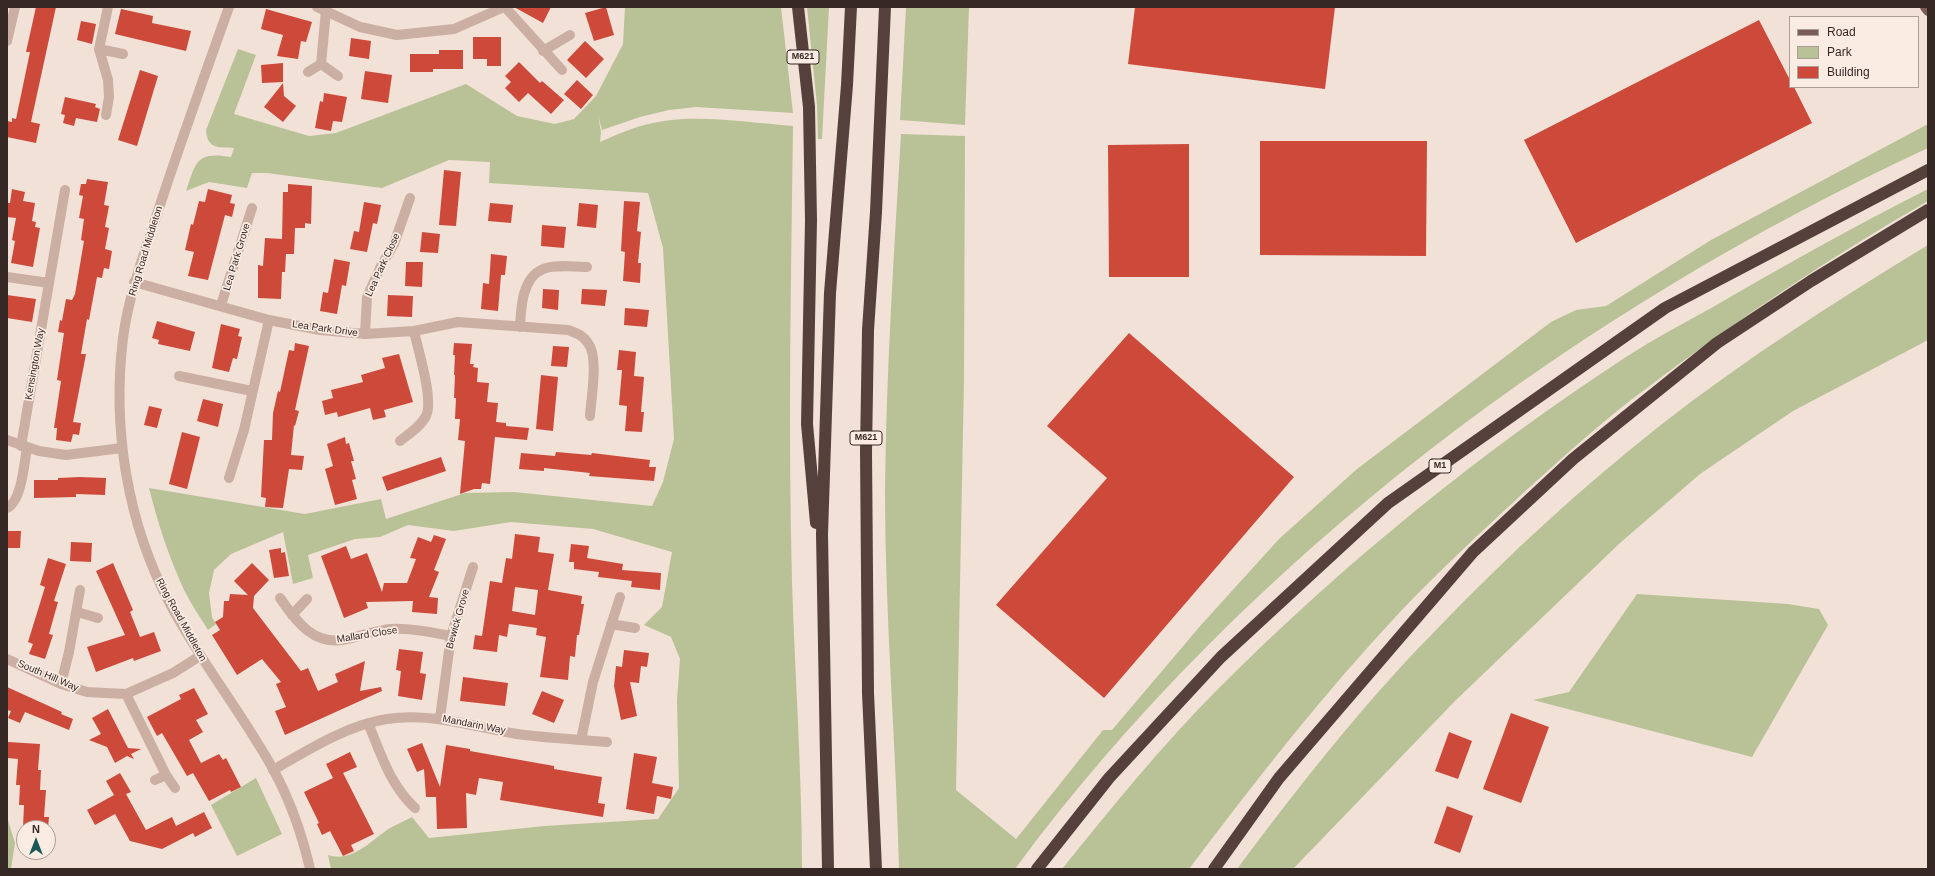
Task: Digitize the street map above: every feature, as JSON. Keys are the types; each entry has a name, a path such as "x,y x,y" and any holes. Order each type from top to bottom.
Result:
{"highway":[{"name":"M621","path":"798,7 809,115 811,220 807,424 823,596"},
{"name":"M621","path":"828,869 822,534 830,293 848,85 850,7"},
{"name":"M621","path":"876,869 868,693 866,451 868,330 876,212 886,7"},
{"name":"M1","path":"1037,869 1109,778 1221,657 1388,503 1665,308 1928,170"},
{"path":"1214,869 1278,778 1473,552 1568,464 1717,343 1811,281 1928,210"}],"main road":[{"path":"1925,7 1928,12"}],"street":[{"path":"7,41 15,7"},
{"path":"106,115 109,97 108,80 99,49 108,7"},
{"name":"Ring Road Middleton","path":"229,7 176,154 134,282 123,345 120,388 122,448 134,509 145,546 170,603 200,656 273,770 299,826 310,869"},
{"path":"321,64 321,9 360,27 398,35 454,29 505,7 562,70"},
{"path":"543,50 570,34"},
{"path":"99,49 123,54"},
{"path":"308,72 321,64"},
{"path":"321,64 338,76"},
{"name":"Kensington Way","path":"7,508 12,506 18,494 49,283 65,190"},
{"name":"Lea Park Close","path":"365,334 367,297 381,266 394,244 410,198"},
{"name":"Lea Park Grove","path":"221,306 252,208"},
{"path":"520,327 522,302 526,288 533,277 543,269 558,267 587,267"},
{"path":"7,278 49,283"},
{"name":"Lea Park Drive","path":"134,282 269,320 320,330 365,334 414,331 458,322 568,330 581,335 589,343 594,355 590,416"},
{"path":"229,478 244,430 269,320"},
{"path":"400,441 415,429 426,415 430,399 414,331"},
{"path":"179,376 252,391"},
{"path":"7,440 39,451 66,455 122,448"},
{"name":"Bewick Grove","path":"440,718 451,636 473,567"},
{"path":"61,684 77,612 80,590"},
{"path":"581,740 593,682 620,597"},
{"name":"Mallard Close","path":"280,598 304,629 315,636 331,640 347,639 365,634 390,630 420,629 451,636"},
{"path":"292,615 307,600"},
{"path":"77,612 98,618"},
{"path":"611,624 635,628"},
{"name":"South Hill Way","path":"7,659 61,684 87,692 126,694 173,674 200,656"},
{"path":"126,694 166,775 175,788"},
{"name":"Mandarin Way","path":"273,770 319,744 368,723 387,719 440,718 518,734 607,742"},
{"path":"368,723 386,768 402,796 415,808"},
{"path":"155,780 166,775"}],"green space":[{"path":"625,7 781,7 793,113 696,107 669,110 640,117 602,130 598,115 601,132 600,142 623,132 655,122 679,119 728,120 793,126 790,468 793,618 801,797 802,869 331,869 328,855 337,857 354,853 390,828 412,817 429,838 544,826 658,819 679,788 677,700 680,659 671,637 644,625 662,607 672,552 593,529 511,522 454,531 408,525 380,537 355,539 308,555 313,578 293,584 283,532 231,554 214,570 209,593 212,617 216,624 208,630 184,590 173,565 149,488 305,514 381,499 386,519 465,493 514,492 652,506 663,482 674,439 663,248 648,193 489,183 490,162 449,160 382,188 267,173 252,173 247,188 209,182 186,191 195,166 199,161 204,157 211,156 231,157 234,148 215,146 209,141 206,130 238,49 256,55 234,114 309,136 336,133 466,84 517,116 555,124 574,119 596,96 623,44"},
{"path":"807,7 829,7 822,139 818,139 817,105"},
{"path":"906,7 969,7 965,125 900,120"},
{"path":"1928,124 1928,148 1798,213 1670,285 1546,365 1427,452 1313,546 1206,647 1106,755 1015,869 899,869 885,539 885,492 893,268 901,134 965,136 964,379 956,790 1016,839 1103,730 1112,730 1201,625 1279,539 1357,469 1551,322 1576,310 1606,306 1711,240"},
{"path":"1928,189 1928,201 1856,244 1784,290 1647,388 1566,454 1520,496 1429,582 1344,674 1291,738 1189,869 1062,869 1158,754 1219,688 1314,597 1465,471 1571,394 1637,350 1819,246"},
{"path":"1928,245 1928,340 1793,411 1700,474 1620,543 1455,701 1293,869 1237,869 1308,776 1357,716 1409,658 1517,549 1545,523 1632,448 1727,376 1826,308"},
{"path":"1637,594 1788,604 1819,609 1828,625 1752,757 1533,700 1569,692"},
{"path":"256,778 282,834 237,856 211,805"},
{"path":"7,817 15,843 11,869 7,869"}],"building":[{"path":"36,7 56,7 31,122 40,124 36,143 7,137 7,121 12,122 12,118 16,119 30,52 26,52"},
{"path":"514,7 551,7 543,23"},
{"path":"606,7 614,35 594,41 585,13"},
{"path":"1135,7 1335,7 1325,89 1128,64"},
{"path":"121,9 153,16 152,23 191,31 186,51 115,34"},
{"path":"266,9 312,22 306,42 301,41 298,59 277,56 283,35 261,29"},
{"path":"1759,20 1789,78 1789,88 1794,88 1812,123 1576,243 1524,140"},
{"path":"81,21 96,24 92,44 77,40"},
{"path":"473,37 501,37 501,66 487,66 487,59 473,59"},
{"path":"351,38 371,41 369,59 349,56"},
{"path":"585,41 604,59 586,78 567,60"},
{"path":"439,50 463,50 463,69 433,69 433,72 410,72 410,54 439,54"},
{"path":"519,62 540,83 542,81 564,100 551,114 528,93 519,102 505,88 511,82 505,76"},
{"path":"283,63 283,82 262,83 261,65"},
{"path":"140,70 158,76 137,146 118,140"},
{"path":"365,71 392,75 388,103 361,99"},
{"path":"577,80 593,95 581,109 564,94"},
{"path":"283,83 284,96 296,106 283,122 264,107"},
{"path":"324,93 347,97 342,122 333,121 331,131 315,128 320,101 323,102"},
{"path":"65,97 96,104 95,107 100,109 97,122 76,118 74,126 63,123 65,115 61,114"},
{"path":"1260,141 1427,141 1426,256 1260,255"},
{"path":"1189,144 1189,277 1109,277 1108,145"},
{"path":"444,170 461,172 456,226 439,225"},
{"path":"87,179 108,182 104,205 109,206 105,227 109,228 105,249 112,251 109,269 104,268 102,278 97,277 89,320 87,319 81,354 86,354 73,422 81,423 79,435 73,434 71,442 56,440 57,428 54,428 61,381 57,380 64,333 58,332 60,320 62,321 66,299 72,300 75,294 84,241 81,240 84,219 79,218 83,196 79,195 81,184 86,184"},
{"path":"288,184 312,186 311,224 305,223 305,228 295,228 294,254 286,254 285,272 282,272 281,299 258,298 258,265 263,266 265,238 282,239 283,192 288,192"},
{"path":"12,189 25,192 23,201 35,203 32,221 36,222 35,227 40,228 33,267 11,263 15,241 12,240 16,218 7,217 7,203 10,203"},
{"path":"208,189 232,195 230,203 235,204 232,217 225,215 208,280 188,276 194,252 185,250 191,224 193,225 199,201 205,202"},
{"path":"624,201 640,202 637,231 641,232 638,263 641,263 640,283 623,281 625,252 621,251"},
{"path":"364,202 381,205 377,224 373,223 367,252 350,249 354,231 359,232"},
{"path":"490,203 513,205 511,223 488,221"},
{"path":"579,203 598,205 596,228 577,226"},
{"path":"542,225 566,227 564,248 541,246"},
{"path":"422,232 440,234 438,253 420,252"},
{"path":"491,254 507,256 505,275 501,275 498,311 481,309 483,283 489,284"},
{"path":"334,259 350,262 346,286 342,285 337,314 320,311 323,292 328,293"},
{"path":"406,262 423,262 422,287 405,286"},
{"path":"543,289 559,290 558,310 542,308"},
{"path":"582,289 607,290 605,306 581,304"},
{"path":"7,295 36,299 32,322 7,318"},
{"path":"388,295 413,296 412,317 387,316"},
{"path":"625,308 649,310 647,327 624,325"},
{"path":"157,321 195,332 190,351 158,344 159,340 152,338"},
{"path":"221,324 240,329 238,336 242,337 237,359 233,358 229,372 212,368"},
{"path":"1129,333 1294,477 1104,698 996,605 1107,478 1047,426"},
{"path":"295,343 309,346 295,410 299,411 295,426 294,425 291,455 304,456 302,470 289,469 283,508 265,507 266,498 261,497 264,440 272,440 273,413 278,391 280,392 289,350 294,351"},
{"path":"454,343 472,344 470,364 474,364 473,367 478,368 477,382 489,383 487,402 498,403 496,422 506,423 506,426 529,428 527,440 495,437 490,484 482,483 481,489 474,489 460,494 465,441 458,440 460,419 455,419 456,398 454,398"},
{"path":"553,346 569,347 567,367 551,366"},
{"path":"619,350 636,352 634,376 644,377 641,412 644,412 642,432 625,431 627,406 619,405 622,370 617,370"},
{"path":"399,354 413,402 384,410 386,417 373,420 370,408 338,417 337,412 325,415 322,401 333,398 331,390 363,382 361,375 385,368 382,358"},
{"path":"541,375 558,377 553,431 536,429"},
{"path":"203,399 223,404 218,427 197,421"},
{"path":"149,406 162,409 157,428 144,425"},
{"path":"182,432 200,437 187,489 169,484"},
{"path":"345,437 346,444 349,443 354,461 351,461 356,479 352,480 357,499 335,505 325,469 333,466 327,444"},
{"path":"556,452 591,455 592,453 650,460 649,467 656,467 654,481 589,476 590,473 544,468 544,471 519,469 521,453 555,456"},
{"path":"441,457 446,471 387,491 382,477"},
{"path":"58,478 106,478 105,495 76,494 76,497 34,498 34,480 58,480"},
{"path":"7,531 21,531 20,548 7,548"},
{"path":"515,534 540,537 538,552 554,554 548,590 582,596 581,604 584,604 579,635 577,635 575,657 570,656 568,680 540,677 546,637 536,635 537,628 509,624 507,637 499,635 497,652 473,649 475,635 482,636 490,581 502,583 506,558 512,559","holes":["515,587 538,590 535,615 512,611"]},
{"path":"434,535 446,539 434,570 439,572 429,597 438,598 437,614 412,612 413,601 366,602 368,608 344,618 321,556 346,546 351,559 367,553 382,592 384,583 407,583 416,559 410,558 418,537 431,542"},
{"path":"71,542 92,543 91,562 70,561"},
{"path":"571,544 589,546 587,558 623,564 622,570 661,573 660,590 631,587 632,581 598,577 599,572 574,569 574,562 569,562"},
{"path":"281,548 281,553 285,552 289,576 274,578 269,550"},
{"path":"48,558 66,564 54,601 58,602 49,634 53,635 45,659 29,654 33,644 28,642 45,587 40,585"},
{"path":"113,563 133,610 130,612 140,637 154,632 161,651 134,661 133,658 96,672 87,647 125,635 96,571"},
{"path":"252,563 269,580 254,596 253,608 301,671 308,668 318,691 338,682 335,674 365,661 360,691 381,687 382,691 285,735 275,711 286,707 276,684 281,682 262,659 237,675 212,635 220,630 215,622 223,617 224,601 229,601 230,594 248,595 234,581"},
{"path":"399,649 423,652 420,673 426,674 422,700 398,696 401,671 396,670"},
{"path":"624,650 649,653 647,667 641,666 639,683 630,682 637,716 621,720 614,686 616,666 622,667"},
{"path":"463,677 508,683 505,706 460,701"},
{"path":"7,687 62,712 61,714 73,719 69,730 25,712 20,723 8,718 11,711 7,710"},
{"path":"194,688 208,714 196,720 203,732 189,740 201,763 219,754 223,760 226,758 241,787 231,792 230,790 209,801 193,773 187,776 162,733 157,736 147,717 181,699 179,695"},
{"path":"542,691 564,700 554,723 532,714"},
{"path":"108,709 128,748 141,749 131,754 134,759 127,756 115,763 107,747 89,740 101,734 92,718"},
{"path":"1511,713 1549,727 1521,803 1483,789"},
{"path":"1449,732 1472,741 1458,779 1435,771"},
{"path":"8,742 40,744 38,770 41,770 40,790 46,790 44,817 49,817 49,820 23,820 24,805 19,805 20,785 16,785 18,759 7,758"},
{"path":"422,743 440,787 446,745 470,749 470,751 554,766 554,769 602,777 598,803 605,804 603,817 500,800 503,782 479,778 476,795 466,793 467,828 437,829 436,797 426,797 424,769 417,772 407,749"},
{"path":"350,752 357,767 343,773 374,834 351,845 354,851 343,856 330,831 322,835 317,824 319,823 304,792 333,778 326,764"},
{"path":"634,753 657,757 652,783 673,787 671,799 657,796 654,814 626,809"},
{"path":"120,773 131,792 126,794 146,830 172,817 176,826 204,812 212,828 195,837 193,833 162,849 130,841 115,814 95,825 87,810 114,795 106,781"},
{"path":"1447,806 1473,816 1460,853 1434,843"}]}
